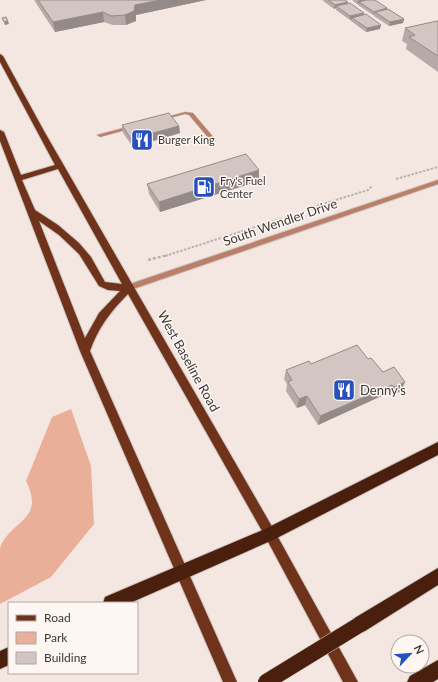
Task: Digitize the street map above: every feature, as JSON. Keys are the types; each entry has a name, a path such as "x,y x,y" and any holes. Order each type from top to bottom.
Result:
{"highway":[{"path":"113,602 270,534 438,448"},
{"path":"266,682 438,576"},
{"path":"416,682 438,668"}],"main road":[{"name":"West Baseline Road","path":"0,56 60,166 270,534 350,682"},
{"path":"0,132 85,351 230,682"},
{"path":"18,178 60,166"},
{"path":"31,212 51,224 73,242 89,260 103,284 109,287 130,287"},
{"path":"85,351 92,330 111,304 130,287"}],"street":[{"name":"South Wendler Drive","path":"130,287 438,182"}],"lane":[{"path":"154,121 185,113 191,114 213,140"},
{"path":"100,135 138,125"}],"path":[{"path":"396,178 438,167"},
{"path":"313,207 368,190 372,186"},
{"path":"148,260 160,258 282,218"}],"green space":[{"path":"71,409 91,466 94,524 51,577 0,604 0,548 11,531 29,512 32,504 31,494 26,481 52,417"}],"building":[{"path":"38,0 161,0 135,5 134,11 125,15 111,16 103,12 53,22"},
{"path":"328,0 345,0 348,2 335,5"},
{"path":"375,0 387,8 374,12 359,2"},
{"path":"350,3 364,13 350,16 336,6"},
{"path":"388,9 404,19 390,22 375,12"},
{"path":"366,14 381,25 367,28 352,18"},
{"path":"6,17 8,21 4,22 2,18"},
{"path":"438,21 438,56 409,37 415,35 405,28"},
{"path":"169,113 179,126 131,139 122,125"},
{"path":"246,154 259,170 159,202 147,184"},
{"name":"Denny's","path":"357,345 368,359 371,358 383,372 394,367 405,382 394,387 392,385 320,416 307,396 299,399 288,382 292,380 286,370 309,361 311,364"}],"place":[{"name":"Burger King","path":"142,140"},
{"name":"Fry's Fuel Center","path":"204,187"},
{"name":"Denny's","path":"344,390"}]}
